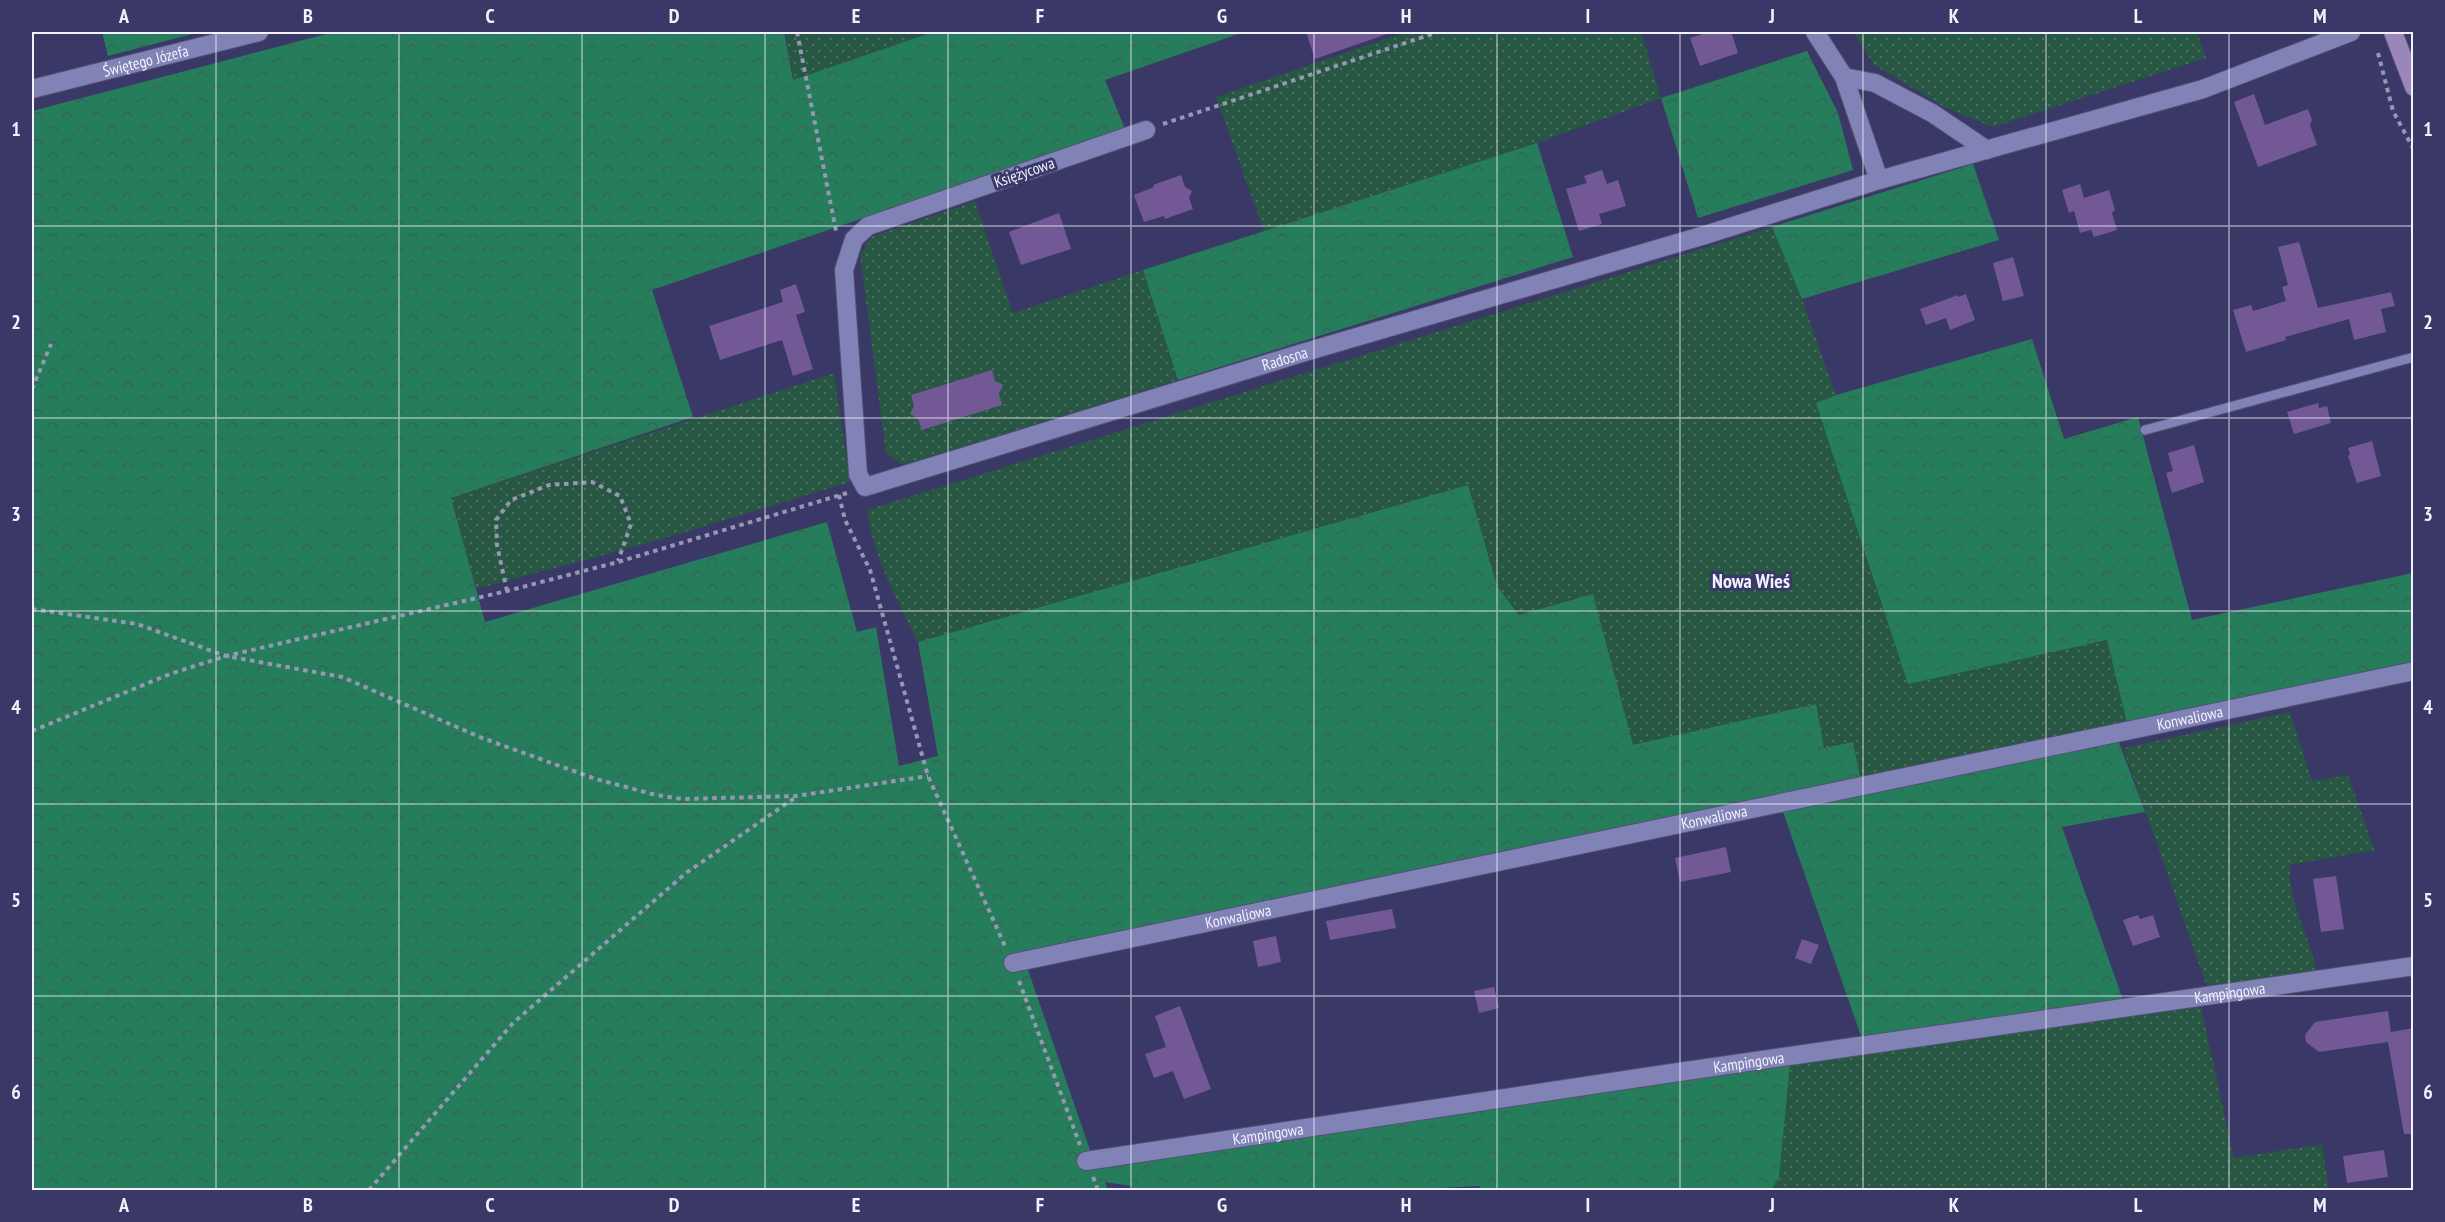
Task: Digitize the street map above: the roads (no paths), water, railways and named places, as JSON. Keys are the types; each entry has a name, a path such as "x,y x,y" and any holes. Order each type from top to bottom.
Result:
{"main road":[{"path":"2393,32 2414,87"}],"street":[{"name":"Świętego Józefa","path":"32,89 259,32"},
{"path":"1815,32 1844,76 1879,180"},
{"name":"Radosna","path":"865,487 1302,353 1705,235 1879,180 2202,89 2351,32"},
{"path":"1844,76 1875,83 1932,113 1987,150"},
{"name":"Księżycowa","path":"865,487 858,474 844,270 854,238 868,226 1146,130"},
{"name":"Konwaliowa","path":"1013,963 2414,671"},
{"name":"Kampingowa","path":"1086,1161 1665,1074 2414,966"}],"lane":[{"path":"2145,430 2414,357"}],"district":[{"name":"Nowa Wieś","path":"1751,581"}]}
